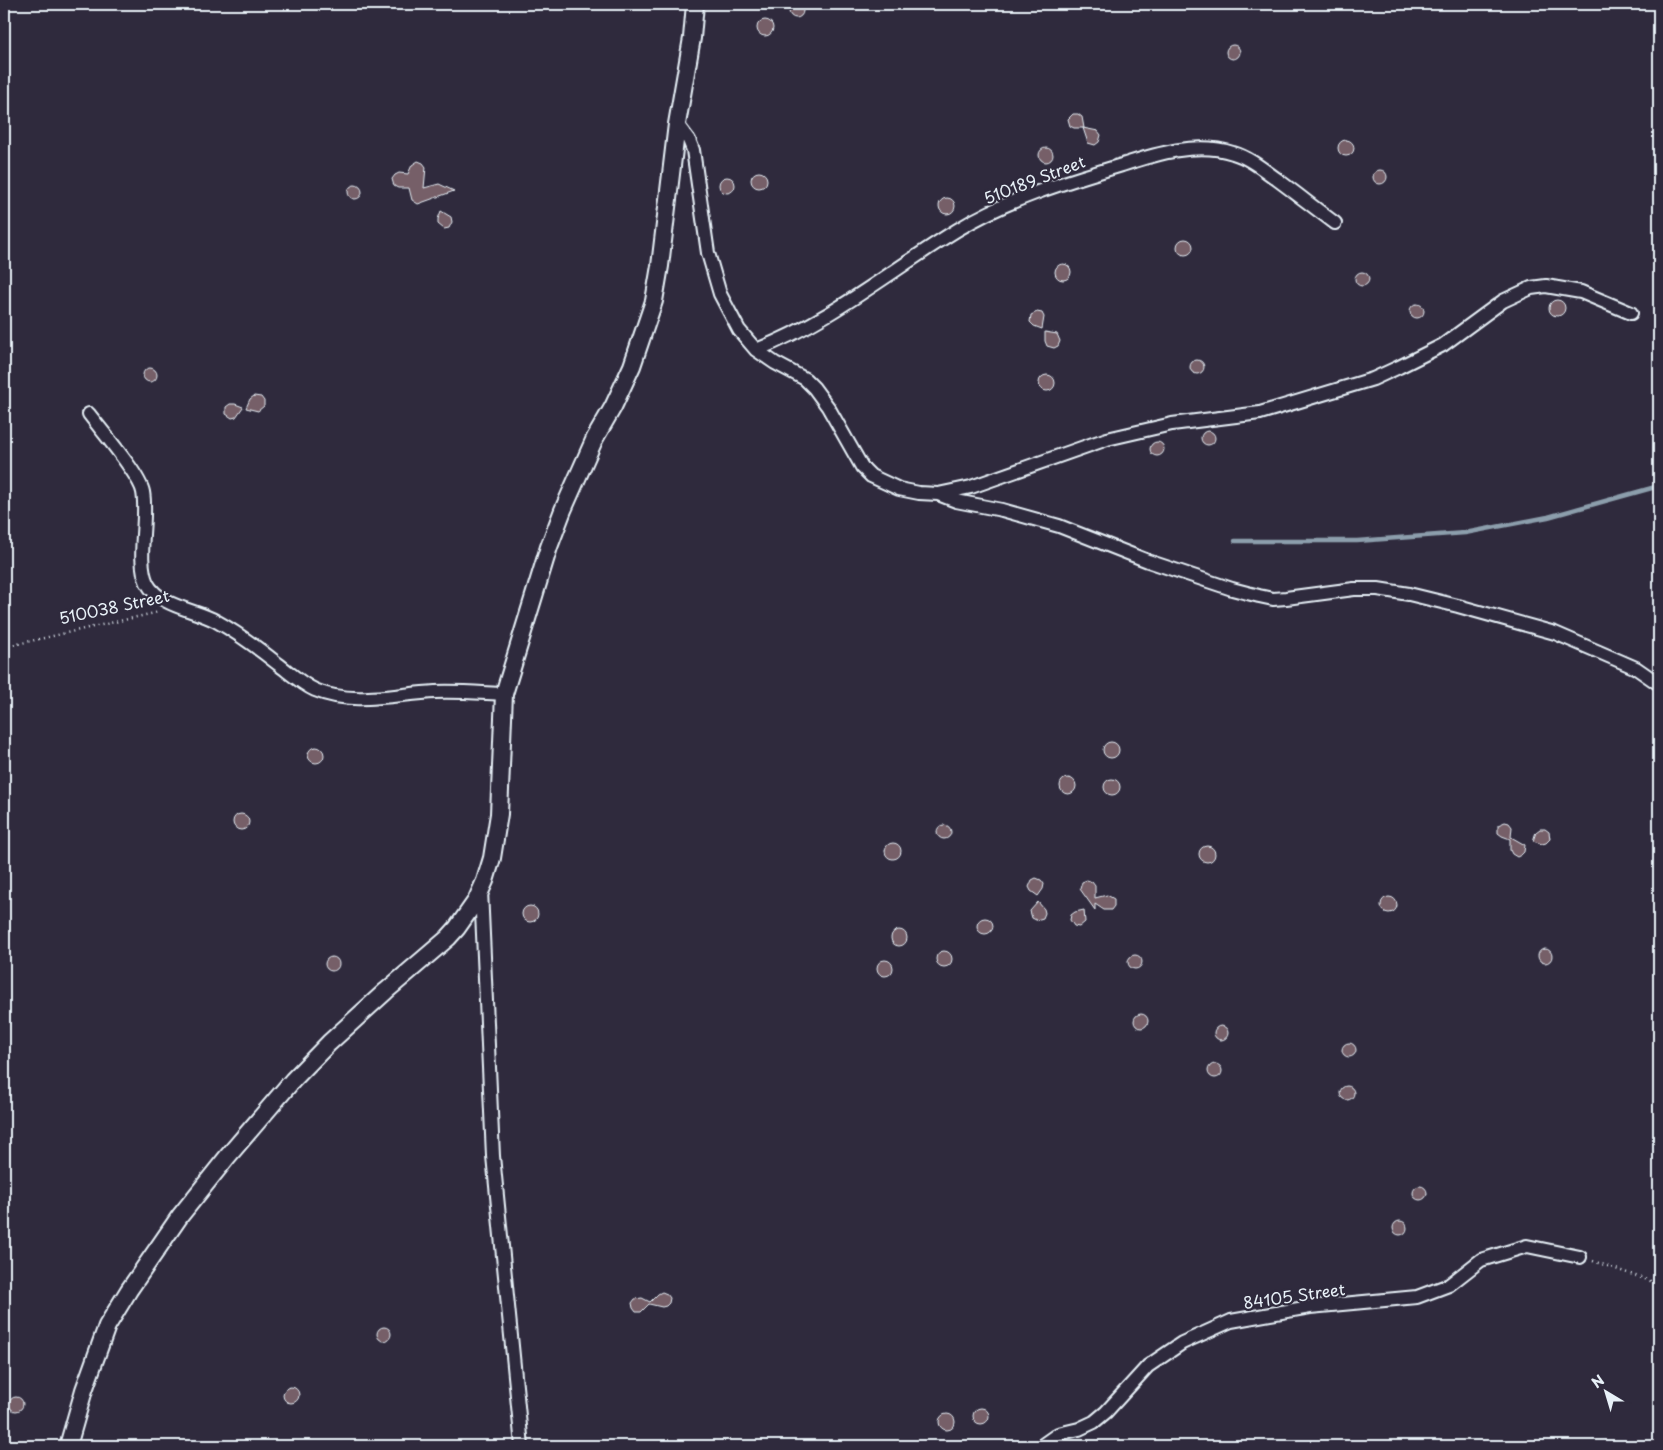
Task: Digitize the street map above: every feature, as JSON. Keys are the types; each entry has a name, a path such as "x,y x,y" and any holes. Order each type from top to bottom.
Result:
{"street":[{"path":"68,1446 84,1390 107,1326 129,1290 180,1216 293,1080 379,998 448,938 469,912 481,890 492,858 499,814 504,694 549,547 563,510 595,438 629,374 654,301 677,124 692,38 695,4"},
{"path":"677,124 689,140 693,150 708,253 720,294 739,330 756,350 806,379 828,407 862,467 871,476 899,489 919,494 938,494 971,488 1107,440 1172,424 1260,412 1373,379 1444,344 1503,301 1516,293 1531,288 1546,286 1581,292 1631,313"},
{"name":"510189 Street","path":"756,350 799,331 841,306 951,234 993,210 1063,183 1153,155 1204,148 1220,149 1235,153 1256,164 1335,224"},
{"name":"510038 Street","path":"89,414 124,460 143,490 143,564 148,584 159,596 182,607"},
{"path":"938,494 956,501 1002,510 1043,521 1148,561 1259,596 1273,599 1354,589 1378,589 1409,594 1458,606 1555,633 1636,668 1659,684"},
{"path":"182,607 229,628 312,689 325,694 355,698 436,692 504,694"},
{"path":"481,890 493,1156 522,1446"},
{"name":"84105 Street","path":"1041,1446 1058,1434 1079,1429 1094,1422 1106,1412 1148,1366 1182,1343 1231,1321 1310,1307 1417,1297 1449,1285 1480,1260 1527,1246 1580,1257"}],"path":[{"name":"510038 Street","path":"4,647 182,607"},
{"path":"1580,1257 1659,1284"}],"building":[{"path":"793,4 799,4 803,11 799,18 793,18 789,14 789,8"},
{"path":"765,20 773,28 765,36 757,28"},
{"path":"1230,45 1236,45 1240,52 1236,59 1230,59 1226,55 1226,49"},
{"path":"1073,114 1078,114 1082,117 1084,128 1070,126 1068,119"},
{"path":"1083,128 1098,131 1101,135 1099,142 1095,145 1088,143"},
{"path":"1346,140 1354,148 1346,156 1338,148"},
{"path":"1043,148 1049,148 1053,155 1049,162 1043,162 1039,158 1039,152"},
{"path":"418,161 426,167 424,188 439,184 454,191 418,204 412,200 409,188 394,186 392,179 395,175 399,173 408,174 412,165"},
{"path":"1377,170 1383,170 1387,177 1383,184 1377,184 1373,180 1373,174"},
{"path":"759,172 767,180 759,188 751,180"},
{"path":"727,177 735,185 727,193 719,185"},
{"path":"352,185 358,185 362,192 358,199 352,199 348,195 348,189"},
{"path":"947,198 955,206 947,214 939,206"},
{"path":"441,211 451,217 452,222 449,228 444,229 438,224"},
{"path":"1185,239 1193,247 1185,255 1177,247"},
{"path":"1063,264 1071,272 1063,280 1055,272"},
{"path":"1359,272 1365,272 1369,279 1365,286 1359,286 1355,282 1355,276"},
{"path":"1557,300 1565,308 1557,316 1549,308"},
{"path":"1414,304 1420,304 1424,311 1420,318 1414,318 1410,314 1410,308"},
{"path":"1037,312 1042,313 1044,317 1042,329 1030,322 1031,315"},
{"path":"1045,332 1057,334 1060,341 1058,346 1054,348 1047,346"},
{"path":"1194,360 1200,360 1204,367 1200,374 1194,374 1190,370 1190,364"},
{"path":"147,368 153,368 157,375 153,382 147,382 143,378 143,372"},
{"path":"1047,375 1055,383 1047,391 1039,383"},
{"path":"254,396 261,397 264,401 264,406 258,411 246,408 250,399"},
{"path":"230,404 243,407 236,417 232,418 226,414 226,407"},
{"path":"1205,431 1211,431 1215,438 1211,445 1205,445 1201,441 1201,435"},
{"path":"1154,442 1160,442 1164,449 1160,456 1154,456 1150,452 1150,446"},
{"path":"1111,742 1119,750 1111,758 1103,750"},
{"path":"316,747 324,755 316,763 308,755"},
{"path":"1068,778 1076,786 1068,794 1060,786"},
{"path":"1112,779 1120,787 1112,795 1104,787"},
{"path":"241,814 249,822 241,830 233,822"},
{"path":"1505,822 1509,823 1512,827 1511,837 1525,845 1524,852 1517,857 1510,850 1510,839 1498,833 1498,825"},
{"path":"941,825 947,825 951,832 947,839 941,839 937,835 937,829"},
{"path":"1540,829 1545,829 1549,832 1550,839 1546,843 1542,844 1533,841 1536,832"},
{"path":"893,843 901,851 893,859 885,851"},
{"path":"1207,846 1215,854 1207,862 1199,854"},
{"path":"1036,878 1044,884 1038,896 1029,887 1032,880"},
{"path":"1087,880 1095,886 1095,898 1107,895 1114,899 1114,906 1111,910 1104,910 1095,904 1095,910 1080,889 1082,882"},
{"path":"1389,897 1397,905 1389,913 1381,905"},
{"path":"1038,902 1045,913 1043,918 1036,920 1032,918 1030,911"},
{"path":"530,906 538,914 530,922 522,914"},
{"path":"1084,910 1085,922 1079,927 1074,926 1070,920 1071,915"},
{"path":"985,918 993,926 985,934 977,926"},
{"path":"899,930 907,938 899,946 891,938"},
{"path":"1542,949 1548,949 1552,956 1548,963 1542,963 1538,959 1538,953"},
{"path":"944,951 952,959 944,967 936,959"},
{"path":"1132,955 1138,955 1142,962 1138,969 1132,969 1128,965 1128,959"},
{"path":"329,957 335,957 339,964 335,971 329,971 325,967 325,961"},
{"path":"885,960 893,968 885,976 877,968"},
{"path":"1138,1014 1144,1014 1148,1021 1144,1028 1138,1028 1134,1024 1134,1018"},
{"path":"1218,1026 1224,1026 1228,1033 1224,1040 1218,1040 1214,1036 1214,1030"},
{"path":"1346,1043 1352,1043 1356,1050 1352,1057 1346,1057 1342,1053 1342,1047"},
{"path":"1212,1064 1218,1064 1222,1071 1218,1078 1212,1078 1208,1074 1208,1068"},
{"path":"1344,1086 1350,1086 1354,1093 1350,1100 1344,1100 1340,1096 1340,1090"},
{"path":"1417,1186 1423,1186 1427,1193 1423,1200 1417,1200 1413,1196 1413,1190"},
{"path":"1397,1221 1403,1221 1407,1228 1403,1235 1397,1235 1393,1231 1393,1225"},
{"path":"662,1292 670,1298 666,1306 649,1304 641,1312 636,1312 633,1308 632,1303 635,1299 642,1298 650,1302"},
{"path":"381,1327 387,1327 391,1334 387,1341 381,1341 377,1337 377,1331"},
{"path":"291,1387 299,1395 291,1403 283,1395"},
{"path":"13,1397 19,1397 23,1404 19,1411 13,1411 9,1407 9,1401"},
{"path":"981,1408 989,1416 981,1424 973,1416"},
{"path":"947,1414 955,1422 947,1430 939,1422"}],"waterway":[{"path":"1235,541 1357,541 1465,533 1548,517 1659,486"}]}
